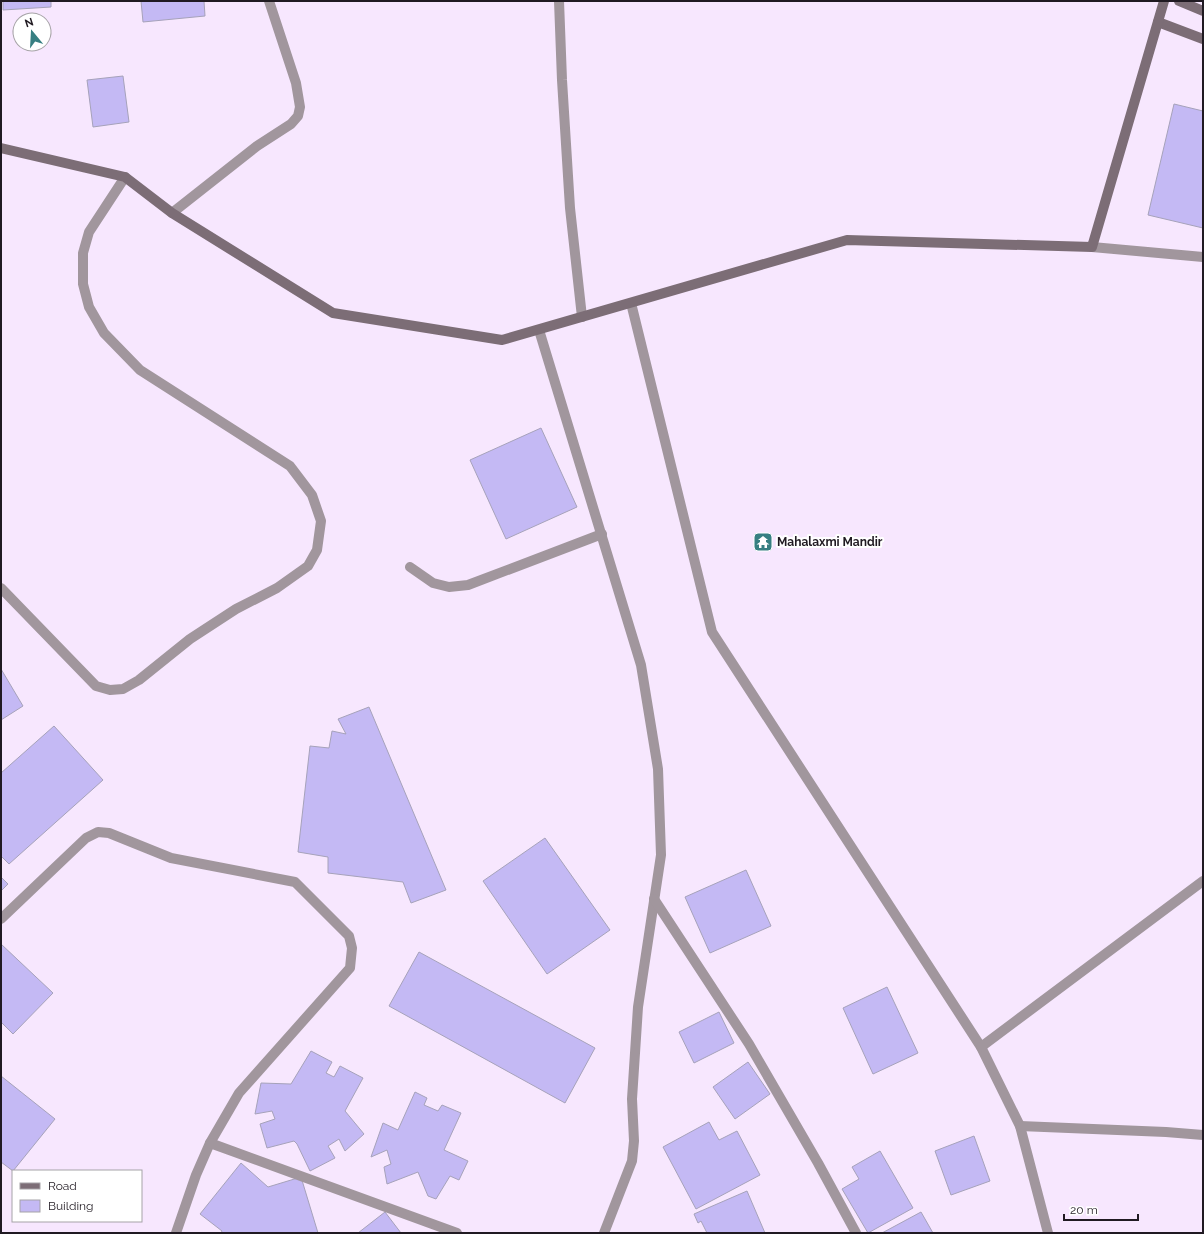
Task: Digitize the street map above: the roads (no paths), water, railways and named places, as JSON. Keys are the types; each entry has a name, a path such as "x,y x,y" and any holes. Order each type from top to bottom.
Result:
{"street":[{"path":"172,213 257,146 291,124 298,116 300,107 296,83 269,1"},
{"path":"559,1 570,208 582,317"},
{"path":"1092,247 1164,1"},
{"path":"1179,1 1203,11"},
{"path":"1158,22 1203,39"},
{"path":"1,148 125,177 172,213 333,313 502,340 846,240 1092,247 1203,257"},
{"path":"1,588 96,686 110,690 123,688 139,680 190,639 236,609 277,588 308,566 317,550 321,521 315,501 290,466 140,370 104,333 89,307 83,284 83,253 90,232 125,177"},
{"path":"632,303 712,632 981,1047 1020,1126 1048,1233"},
{"path":"540,330 641,665 658,769 661,855 638,1007 632,1098 634,1140 632,1161 604,1233"},
{"path":"410,567 433,583 449,587 468,585 602,534"},
{"path":"1,919 86,838 98,832 109,833 171,858 295,882 349,936 352,948 350,968 239,1093 210,1143 196,1175 176,1233"},
{"path":"981,1047 1203,881"},
{"path":"654,899 749,1044 818,1163 856,1233"},
{"path":"1020,1126 1203,1135"},
{"path":"210,1143 457,1233"}],"place":[{"name":"Mahalaxmi Mandir","path":"763,542"}]}
